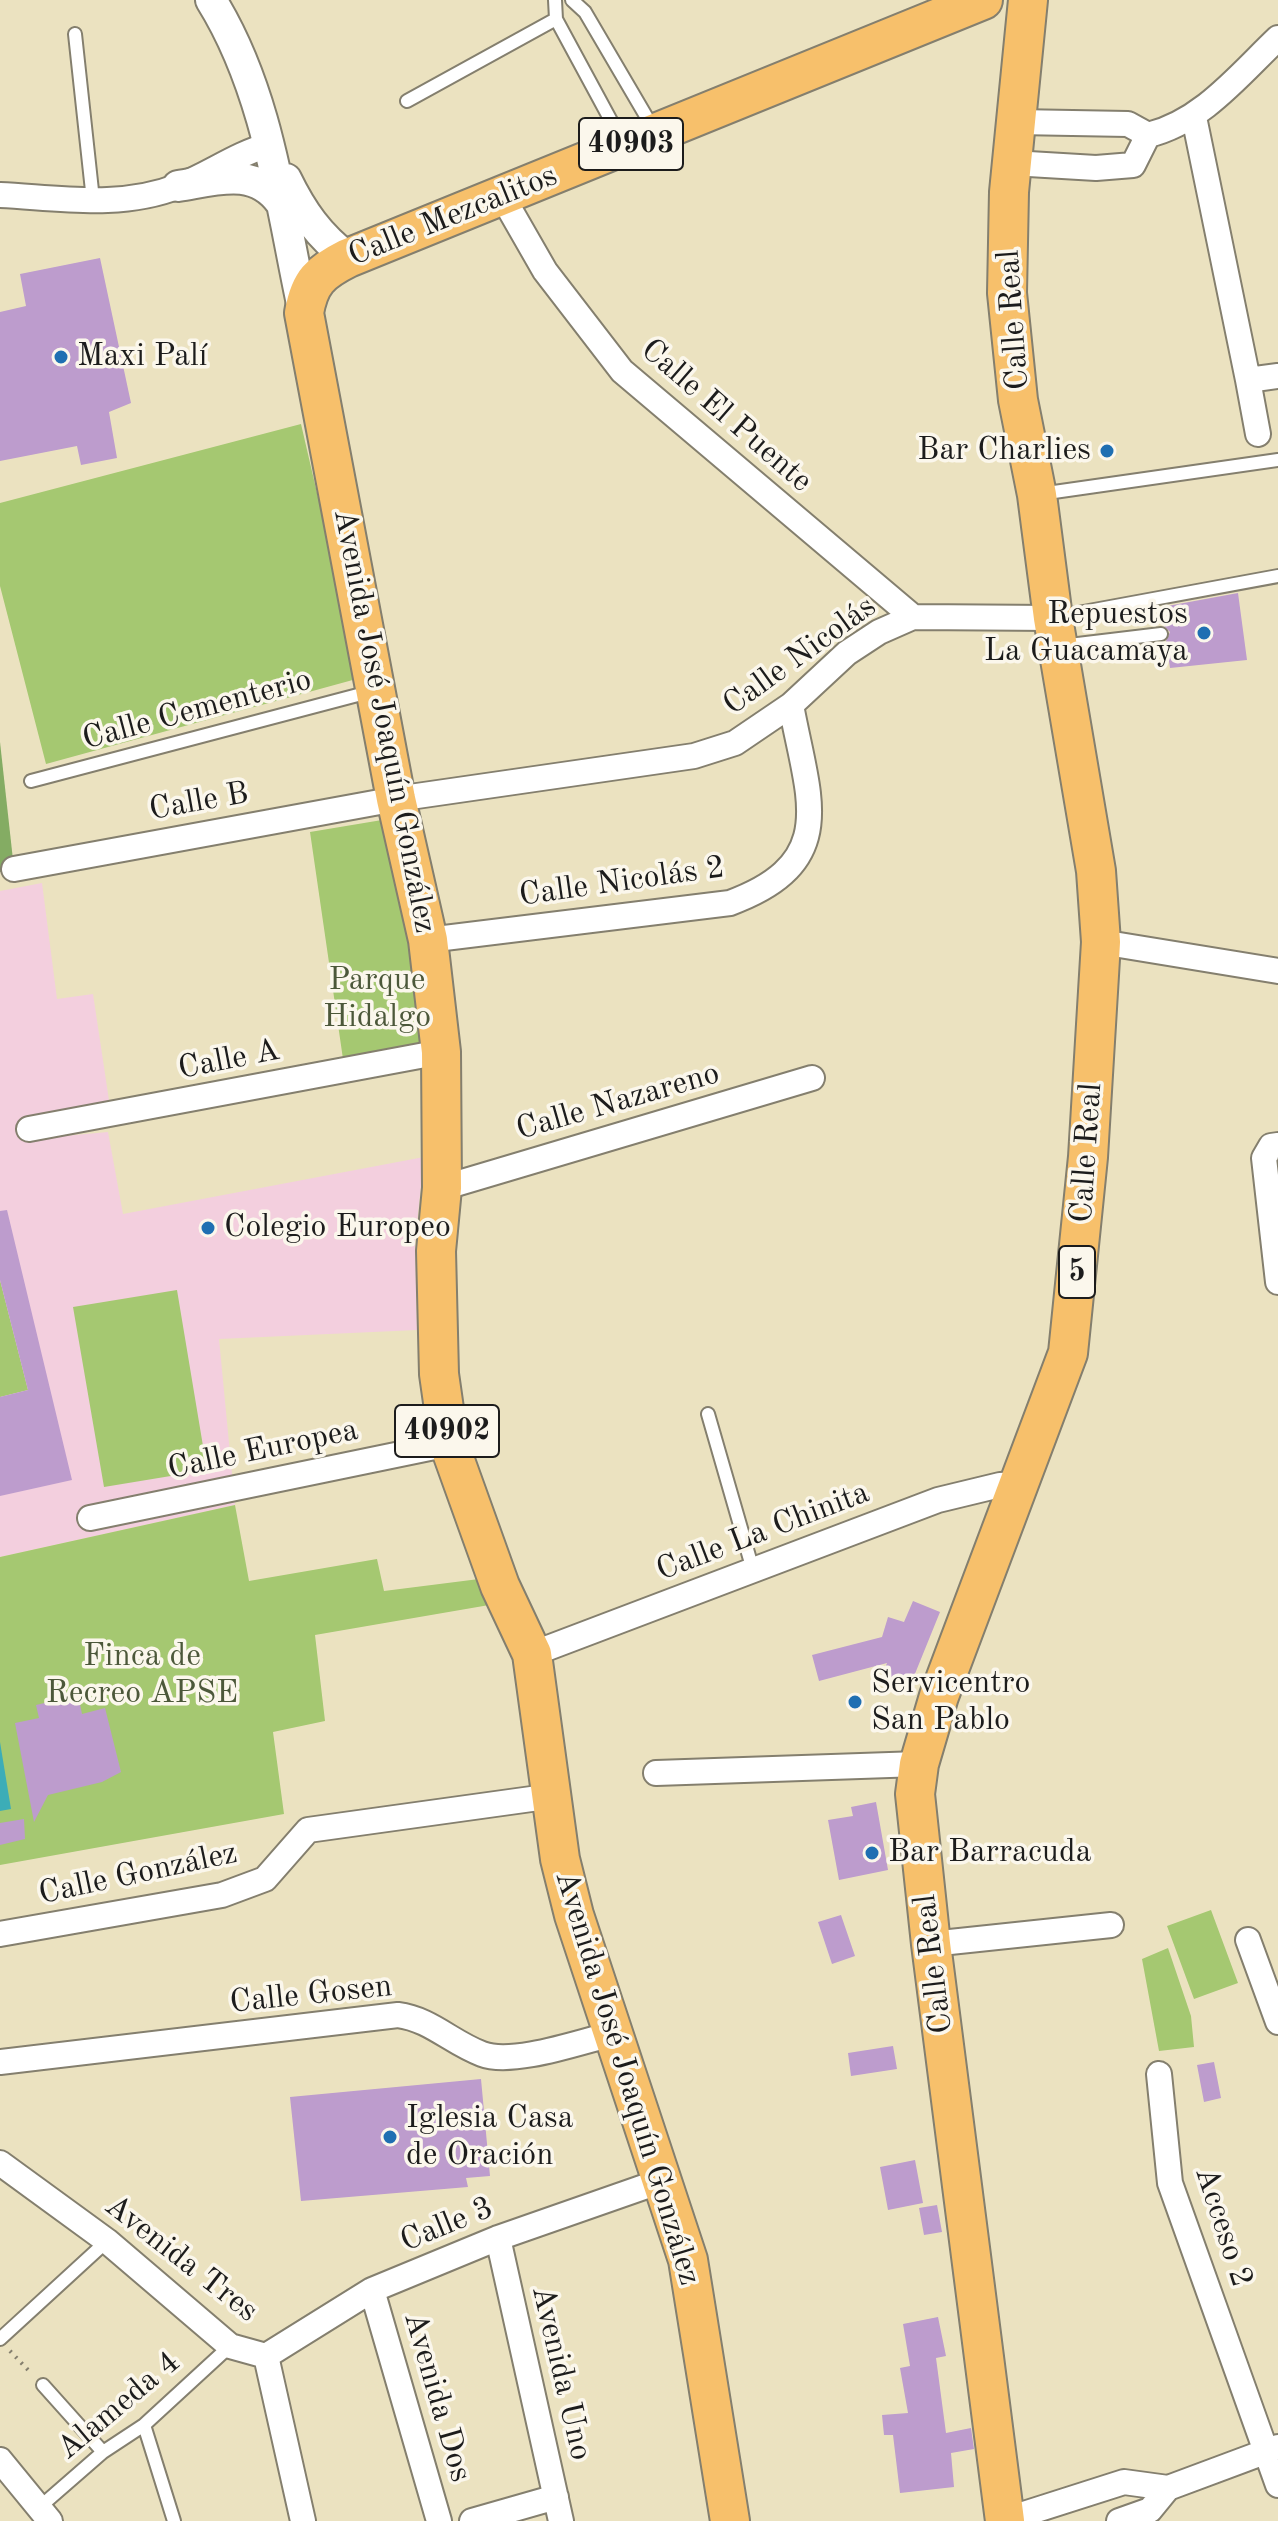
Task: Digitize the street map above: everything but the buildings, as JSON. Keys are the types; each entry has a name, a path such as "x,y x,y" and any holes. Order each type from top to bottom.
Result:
{"main road":[{"name":"Calle Mezcalitos","path":"304,313 308,291 322,271 348,258 983,0"},
{"name":"Calle Real","path":"1005,2520 931,1944 915,1794 919,1764 939,1696 1068,1353 1088,1157 1101,942 1096,871 1056,632 1037,495 1018,400 1007,293 1012,163 1028,0"},
{"name":"Avenida José Joaquín González","path":"304,313 396,799 428,940 441,1052 442,1188 436,1251 439,1374 449,1444 500,1586 532,1654 560,1859 574,1915 616,2033 688,2260 730,2521"}],"street":[{"name":"Avenida José Joaquín González","path":"211,0 228,26 269,145 304,313"},
{"path":"1017,122 1128,124 1148,135 1172,130 1194,117 1278,38"},
{"path":"1194,117 1258,434"},
{"path":"1012,163 1096,168 1133,165 1148,135"},
{"path":"178,186 235,156 269,145 300,208 322,239 348,258"},
{"path":"0,195 126,200 178,186 248,178 264,184 281,203"},
{"name":"Calle El Puente","path":"502,196 545,271 622,371 913,617"},
{"path":"1248,380 1278,376"},
{"name":"Calle Nicolás","path":"396,799 694,756 735,743 791,705 847,653 913,617 1056,632"},
{"name":"Calle Nicolás 2","path":"428,940 730,903 755,894 801,857 808,838 810,816 791,705"},
{"name":"Calle B","path":"14,869 396,799"},
{"path":"1101,942 1278,971"},
{"name":"Calle A","path":"29,1129 441,1052"},
{"name":"Calle Nazareno","path":"442,1188 812,1078"},
{"path":"1274,1145 1264,1158 1278,1282"},
{"name":"Calle Europea","path":"90,1518 449,1444"},
{"name":"Calle La Chinita","path":"532,1654 938,1500 1000,1485 1020,1484"},
{"path":"656,1773 919,1764"},
{"name":"Calle González","path":"0,1934 222,1895 265,1879 308,1830 553,1796"},
{"path":"931,1944 1111,1925"},
{"path":"1248,1940 1278,2022"},
{"name":"Calle Gosen","path":"0,2062 398,2015 418,2018 484,2055 508,2057 616,2033"},
{"name":"Acceso 2","path":"1159,2074 1170,2183 1272,2450 1278,2485"},
{"name":"Avenida Tres","path":"1,2162 107,2241 230,2346 266,2356 303,2521"},
{"name":"Calle 3","path":"266,2356 372,2290 498,2238 664,2180"},
{"name":"Avenida Uno","path":"498,2238 561,2521"},
{"name":"Avenida Dos","path":"372,2290 439,2521"},
{"path":"1005,2520 1124,2482 1168,2488 1272,2450"},
{"path":"0,2460 46,2514"},
{"path":"1119,2521 1150,2510 1168,2488"},
{"path":"472,2521 556,2497"}],"lane":[{"path":"555,0 556,19 641,140"},
{"path":"572,0 585,12 641,140"},
{"path":"407,101 556,19"},
{"path":"75,34 93,200"},
{"path":"1037,495 1278,460"},
{"path":"1056,632 1278,576"},
{"path":"1056,632 1161,634"},
{"name":"Calle Cementerio","path":"31,781 376,690"},
{"path":"708,1414 753,1570"},
{"path":"0,2340 107,2241"},
{"name":"Alameda 4","path":"46,2514 103,2452 144,2425 230,2346"},
{"path":"43,2385 103,2452"},
{"path":"144,2425 174,2521"}],"path":[{"path":"0,2340 43,2385"}],"shaded area":[{"name":"Colegio Europeo","path":"42,883 57,999 93,994 110,1107 62,1113 64,1136 108,1132 123,1214 424,1157 415,1242 417,1330 219,1339 235,1505 0,1557 0,891"}],"green space":[{"path":"301,424 360,678 46,764 0,586 0,503"},
{"path":"0,742 14,869 0,872"},
{"name":"Parque Hidalgo","path":"388,819 426,1044 343,1059 310,832"},
{"path":"0,1280 28,1390 0,1397"},
{"path":"177,1290 207,1470 104,1487 73,1307"},
{"name":"Finca de Recreo APSE","path":"235,1505 249,1581 377,1559 384,1591 487,1578 495,1604 315,1635 325,1721 273,1732 284,1814 0,1865 0,1557"},
{"path":"1211,1910 1238,1983 1194,1999 1167,1926"},
{"path":"1168,1948 1191,2016 1194,2047 1159,2051 1142,1959"}],"water":[{"path":"0,1742 11,1809 0,1811"}],"place":[{"name":"Maxi Palí","path":"61,357"},
{"name":"Bar Charlies","path":"1107,451"},
{"name":"Repuestos La Guacamaya","path":"1204,633"},
{"name":"Colegio Europeo","path":"208,1228"},
{"name":"Servicentro San Pablo","path":"855,1702"},
{"name":"Bar Barracuda","path":"872,1853"},
{"name":"Iglesia Casa de Oración","path":"390,2137"}]}
